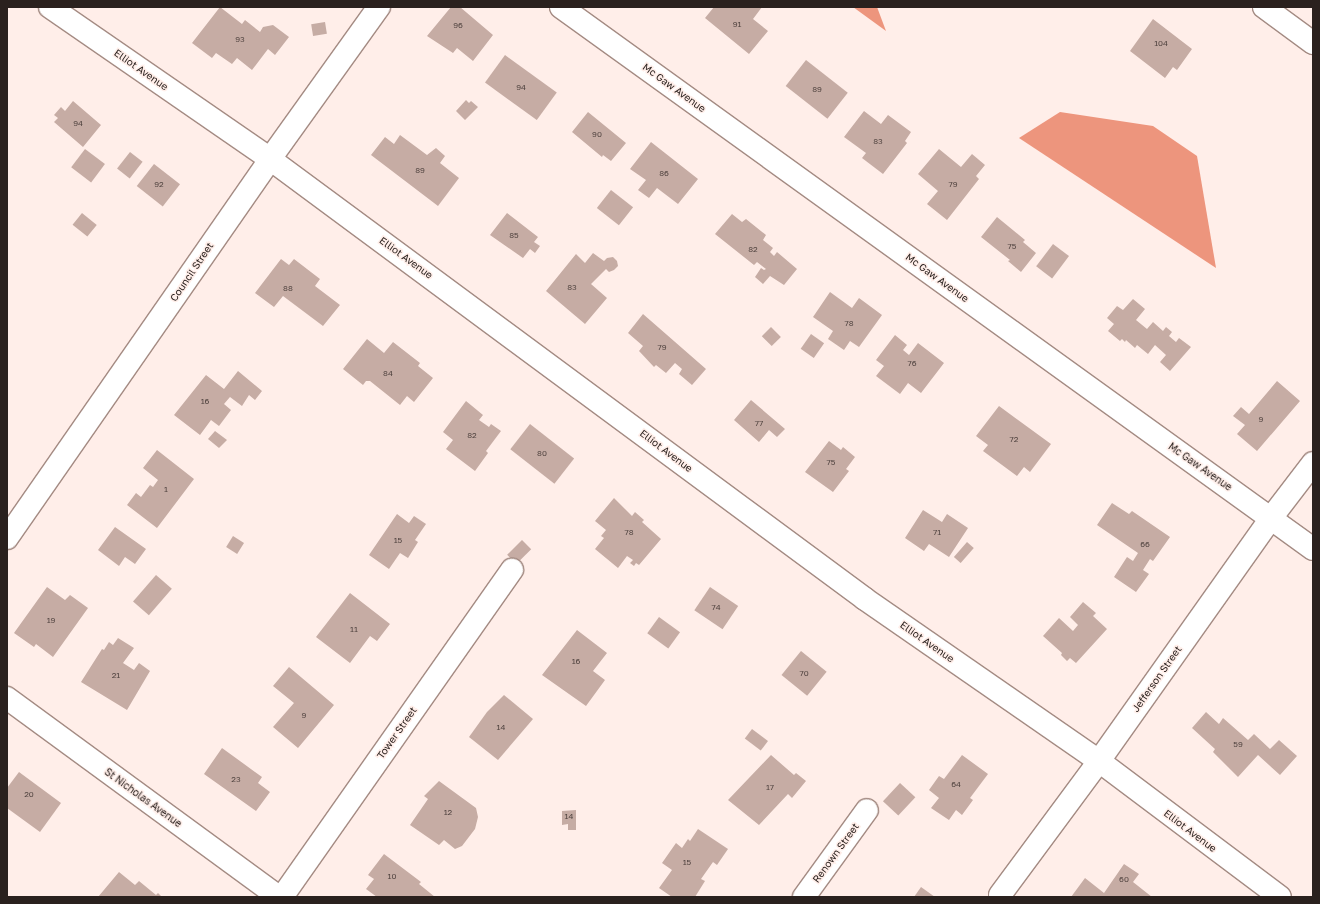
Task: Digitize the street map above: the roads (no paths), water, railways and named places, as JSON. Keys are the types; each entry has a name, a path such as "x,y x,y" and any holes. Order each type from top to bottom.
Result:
{"street":[{"name":"Elliot Avenue","path":"50,7 270,159 865,599 1099,762 1280,897"},
{"name":"Council Street","path":"7,538 270,159 379,7"},
{"name":"Mc Gaw Avenue","path":"560,7 820,192 1095,393 1313,549"},
{"path":"1264,7 1313,43"},
{"name":"Jefferson Street","path":"1000,895 1099,762 1271,518 1313,463"},
{"name":"Tower Street","path":"280,897 512,570"},
{"name":"St Nicholas Avenue","path":"7,698 280,897"},
{"name":"Renown Street","path":"804,897 867,810"}]}
